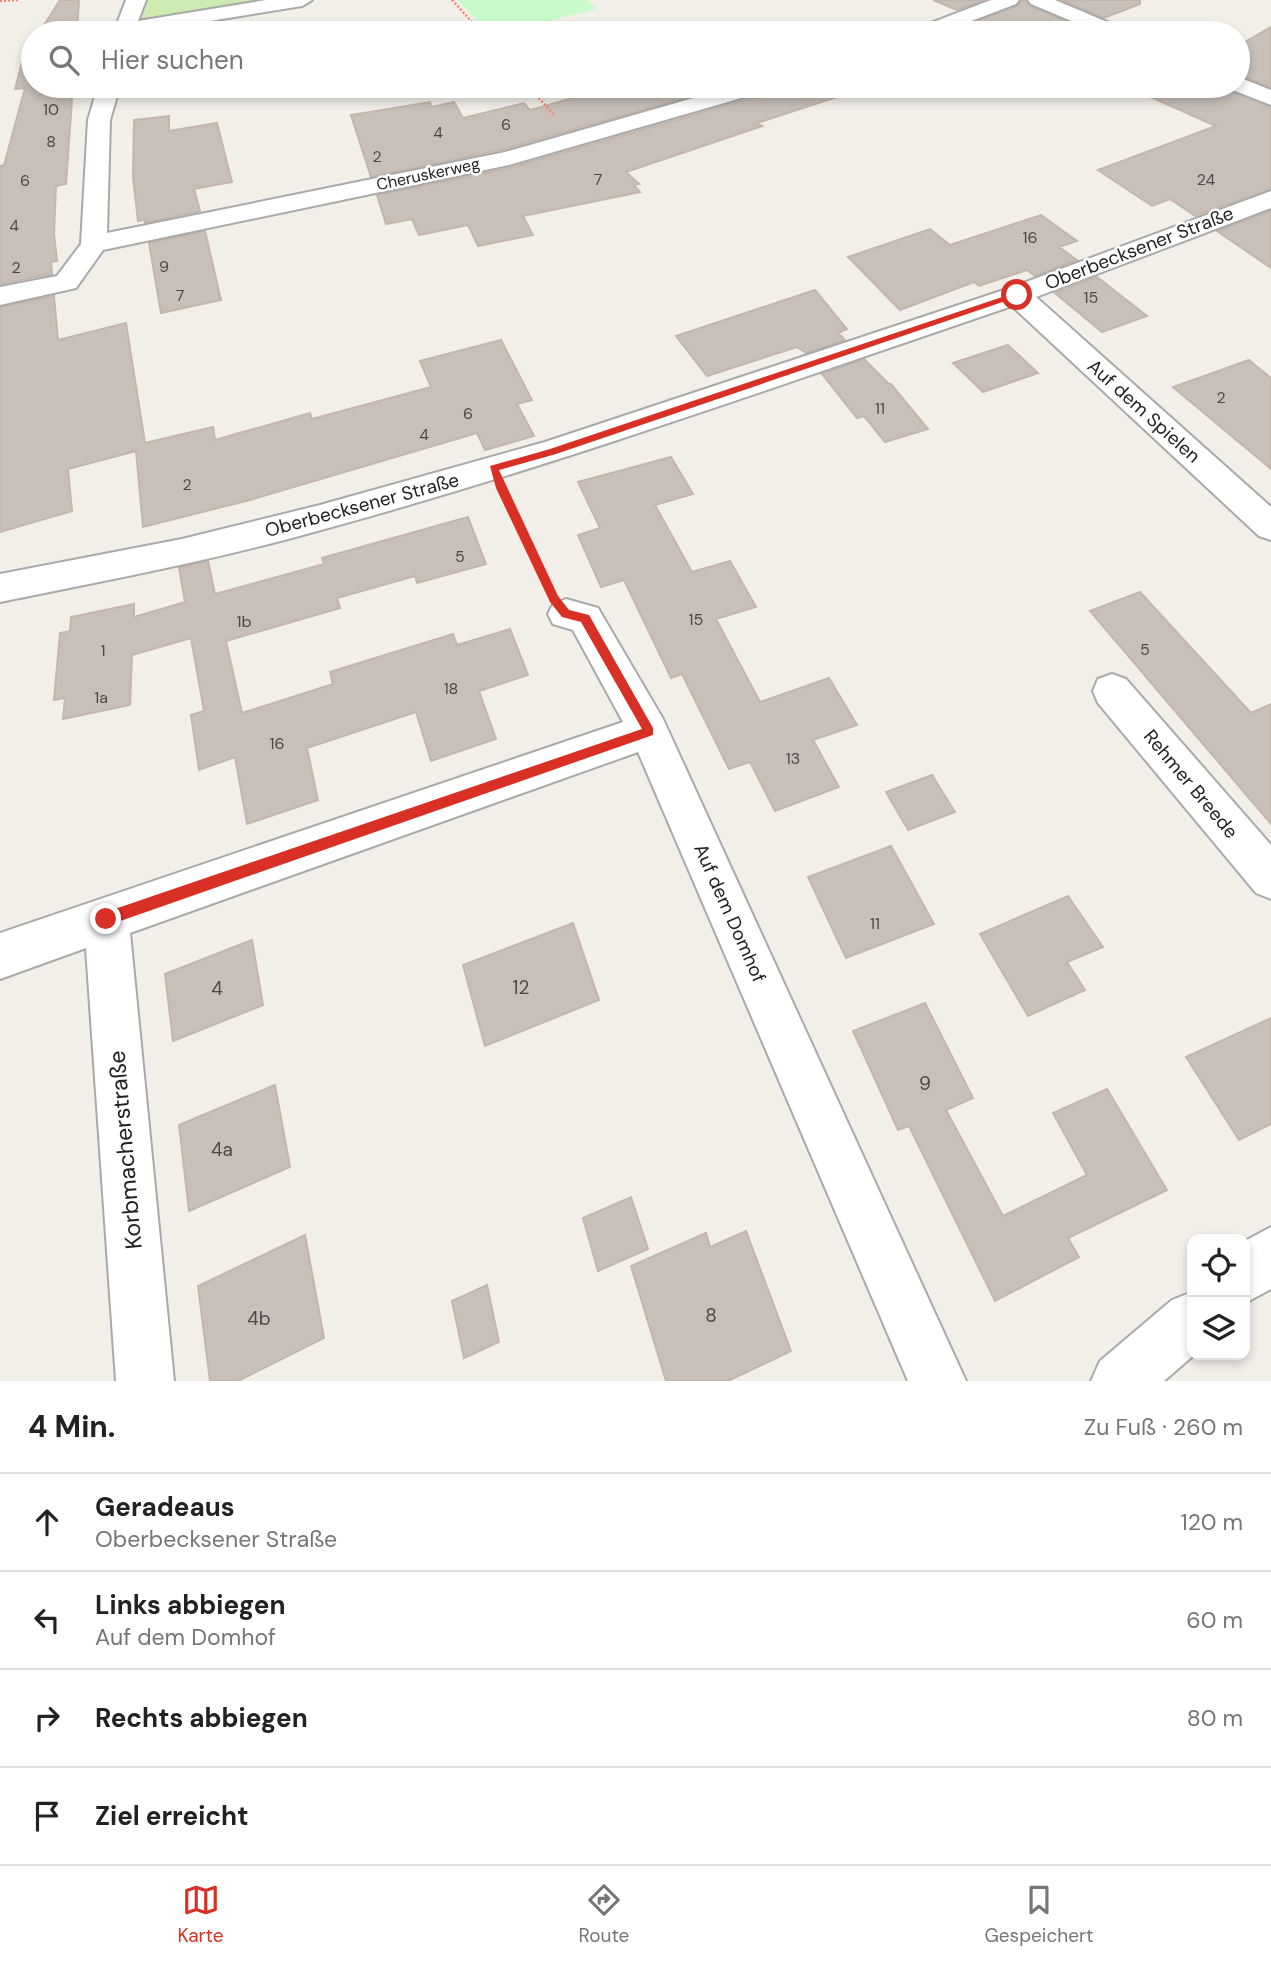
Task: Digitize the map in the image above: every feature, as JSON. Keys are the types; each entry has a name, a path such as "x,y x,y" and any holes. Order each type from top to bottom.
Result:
{"street":[{"path":"129,21 136,0"},
{"path":"182,21 302,0"},
{"path":"954,21 1009,0"},
{"path":"1038,0 1088,21"},
{"path":"1250,89 1271,98"},
{"path":"0,296 66,282 94,244 99,120 105,98"},
{"name":"Cheruskerweg","path":"94,244 509,158 716,98"},
{"name":"Oberbecksener Straße","path":"0,588 194,549 320,518 553,451 1017,295 1271,199"},
{"name":"Auf dem Spielen","path":"1017,295 1271,527"},
{"name":"Auf dem Domhof","path":"566,614 585,618 649,731 937,1381"},
{"name":"Rehmer Breede","path":"1112,691 1271,878"},
{"path":"0,956 649,731"},
{"name":"Korbmacherstraße","path":"106,919 145,1381"},
{"path":"1250,1272 1271,1254"},
{"path":"1120,1381 1187,1324"}],"path":[{"path":"0,1 19,0"},
{"path":"452,0 471,21"},
{"path":"494,468 500,488 554,599 566,614"}],"green space":[{"path":"137,0 301,0 174,21 129,21"},
{"path":"458,0 587,0 597,9 548,21 477,21"}],"building":[{"path":"60,0 79,0 78,21 47,21"},
{"path":"933,0 984,0 957,10"},
{"path":"1025,0 1030,6 1064,21 980,20 1017,6"},
{"path":"1062,0 1140,0 1140,4 1104,18"},
{"path":"1271,27 1271,87 1250,79 1250,39"},
{"path":"21,66 21,88 15,89"},
{"path":"22,98 72,98 66,184 56,186 54,234 57,261 51,262 52,274 0,284 0,166 4,165"},
{"path":"573,98 684,98 504,149 371,177 351,115 430,102 432,107 454,102 463,118 524,103 530,110"},
{"path":"753,98 834,98 757,123 762,126 626,172 639,184 634,185 640,192 523,216 533,235 478,246 468,225 419,235 412,219 386,224 377,195 510,168"},
{"path":"1153,98 1247,98 1271,107 1271,189 1195,216 1170,199 1152,206 1098,170 1216,126"},
{"path":"169,116 169,131 217,123 232,182 194,189 200,211 145,223 145,220 138,221 133,177 134,120"},
{"path":"1271,211 1271,268 1217,231"},
{"path":"1041,215 1077,241 1059,247 1077,260 1035,276 1027,270 979,286 974,282 900,310 848,257 930,229 950,245"},
{"path":"205,231 221,300 161,313 149,243"},
{"path":"1097,277 1147,316 1102,332 1055,293"},
{"path":"815,290 847,329 838,333 845,340 806,353 797,347 707,376 676,336"},
{"path":"54,296 58,340 126,323 145,443 213,427 215,440 310,413 312,419 431,387 420,361 501,340 532,400 517,404 534,436 485,450 477,433 250,500 143,527 136,451 68,469 72,511 0,532 0,307"},
{"path":"1008,345 1038,373 983,392 953,363"},
{"path":"864,359 891,384 928,429 885,442 864,416 857,418 822,374"},
{"path":"1249,360 1271,378 1271,469 1173,387"},
{"path":"671,457 693,494 655,505 692,572 730,561 756,607 716,619 760,702 829,678 857,725 813,740 839,787 775,811 750,762 729,769 682,674 671,678 624,580 601,587 578,535 600,528 578,482"},
{"path":"468,517 486,564 417,583 415,576 337,598 340,608 226,641 242,713 333,684 330,672 453,634 457,645 510,629 528,675 479,691 496,739 431,761 416,712 307,748 318,800 247,824 235,757 199,770 191,715 204,711 191,638 132,655 130,705 63,719 65,698 54,700 60,633 70,631 71,617 134,604 134,617 185,602 179,568 208,561 215,594 324,564 322,558"},
{"path":"1140,592 1251,713 1271,704 1271,824 1090,611"},
{"path":"932,775 955,812 908,830 886,792"},
{"path":"891,846 934,924 846,958 808,877"},
{"path":"1068,896 1103,947 1067,962 1085,990 1028,1016 980,934"},
{"path":"573,923 599,1000 485,1046 463,965"},
{"path":"252,940 263,1005 173,1041 165,974"},
{"path":"925,1003 973,1098 946,1110 1003,1216 1087,1175 1053,1113 1107,1089 1167,1190 1068,1238 1079,1257 995,1301 909,1126 898,1130 853,1031"},
{"path":"1271,1018 1271,1124 1239,1140 1186,1057"},
{"path":"275,1085 290,1167 189,1211 179,1125"},
{"path":"631,1197 648,1249 598,1271 583,1218"},
{"path":"746,1231 791,1351 728,1381 666,1381 631,1266 706,1233 710,1247"},
{"path":"305,1235 324,1338 238,1381 210,1381 198,1286"},
{"path":"487,1285 499,1342 464,1358 452,1301"}],"route":[{"path":"106,919 649,731 585,618 566,614 554,599 500,488 494,468 553,451 1017,295"}]}
